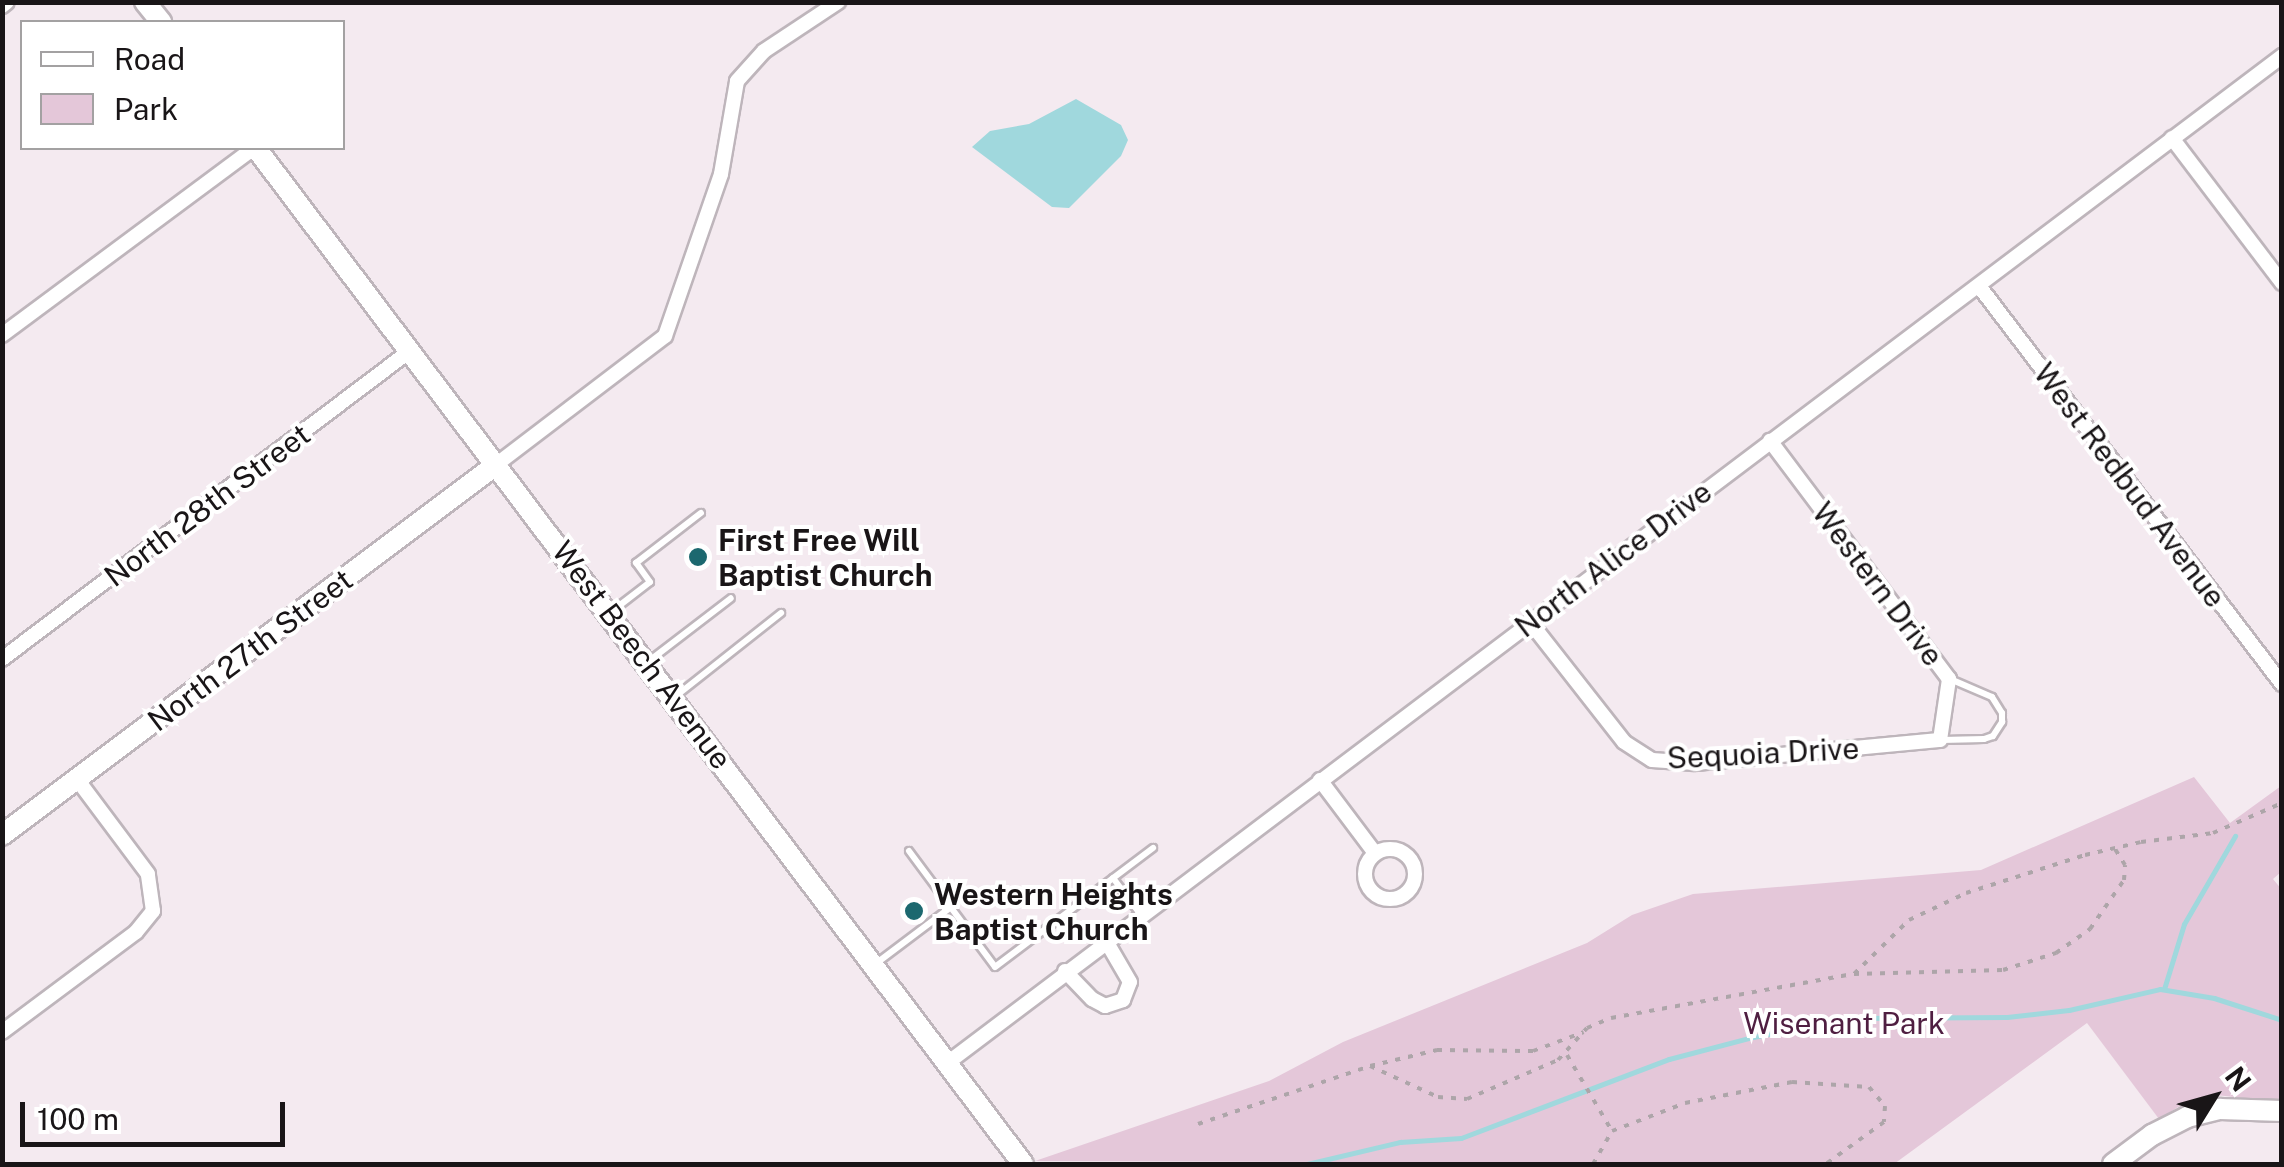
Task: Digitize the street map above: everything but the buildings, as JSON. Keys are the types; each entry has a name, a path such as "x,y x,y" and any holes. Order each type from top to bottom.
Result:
{"main road":[{"name":"West Beech Avenue","path":"257,150 648,662 1023,1164"},
{"name":"North 27th Street","path":"2,835 497,464"},
{"path":"2114,1164 2150,1137 2187,1117 2247,1107 2282,1112"}],"street":[{"path":"497,464 665,336 722,174 737,81 764,51 838,2"},
{"name":"North Alice Drive","path":"946,1064 2282,56"},
{"path":"2172,138 2282,283"},
{"path":"2,335 252,150"},
{"name":"West Redbud Avenue","path":"1979,286 2282,684"},
{"name":"North 28th Street","path":"2,659 412,350"},
{"name":"Western Drive","path":"1770,440 1949,679 1940,740"},
{"name":"Sequoia Drive","path":"1530,622 1624,742 1652,760 1695,763 1940,740"},
{"path":"2,1032 136,932 153,910 148,874 77,779"},
{"path":"1320,780 1375,853"},
{"path":"1066,971 1092,999 1106,1006 1123,1000 1130,982 1106,941"}],"lane":[{"path":"610,612 650,582 636,563 701,513"},
{"path":"648,662 731,598"},
{"path":"674,697 780,613"},
{"path":"1940,740 1984,739 1993,736 2002,722 2002,712 1992,697 1949,679"},
{"path":"909,851 995,967 1153,848"},
{"path":"1113,878 1141,915"},
{"path":"873,966 951,907"}],"path":[{"path":"1854,974 1909,920 1938,906 2115,849 2213,833 2282,802"},
{"path":"1198,1124 1370,1066 1436,1050 1533,1051 1612,1018 1854,974 2003,970 2056,953 2090,930 2117,894 2124,865 2115,849"},
{"path":"1370,1066 1452,1100 1467,1100 1566,1055 1585,1031"},
{"path":"1566,1055 1612,1131"},
{"path":"1594,1164 1612,1131 1684,1103 1792,1082 1869,1088 1886,1106 1884,1122 1826,1164"}],"green space":[{"name":"Wisenant Park","path":"2194,777 2230,823 2281,786 2281,872 2273,879 2282,890 2281,1102 2216,1095 2183,1104 2159,1119 2087,1023 1894,1164 1035,1161 1269,1081 1343,1042 1587,943 1632,915 1693,894 1981,870"}],"water":[{"path":"1076,99 1121,125 1128,140 1121,156 1069,208 1052,207 972,147 990,131 1029,124"}],"waterway":[{"path":"2164,989 2184,924 2235,836"},
{"path":"1307,1164 1400,1142 1461,1138 1669,1059 1753,1037 1854,1018 2007,1017 2069,1010 2160,989 2214,998 2282,1020"}],"place":[{"name":"First Free Will Baptist Church","path":"698,557"},
{"name":"Western Heights Baptist Church","path":"914,911"}]}
